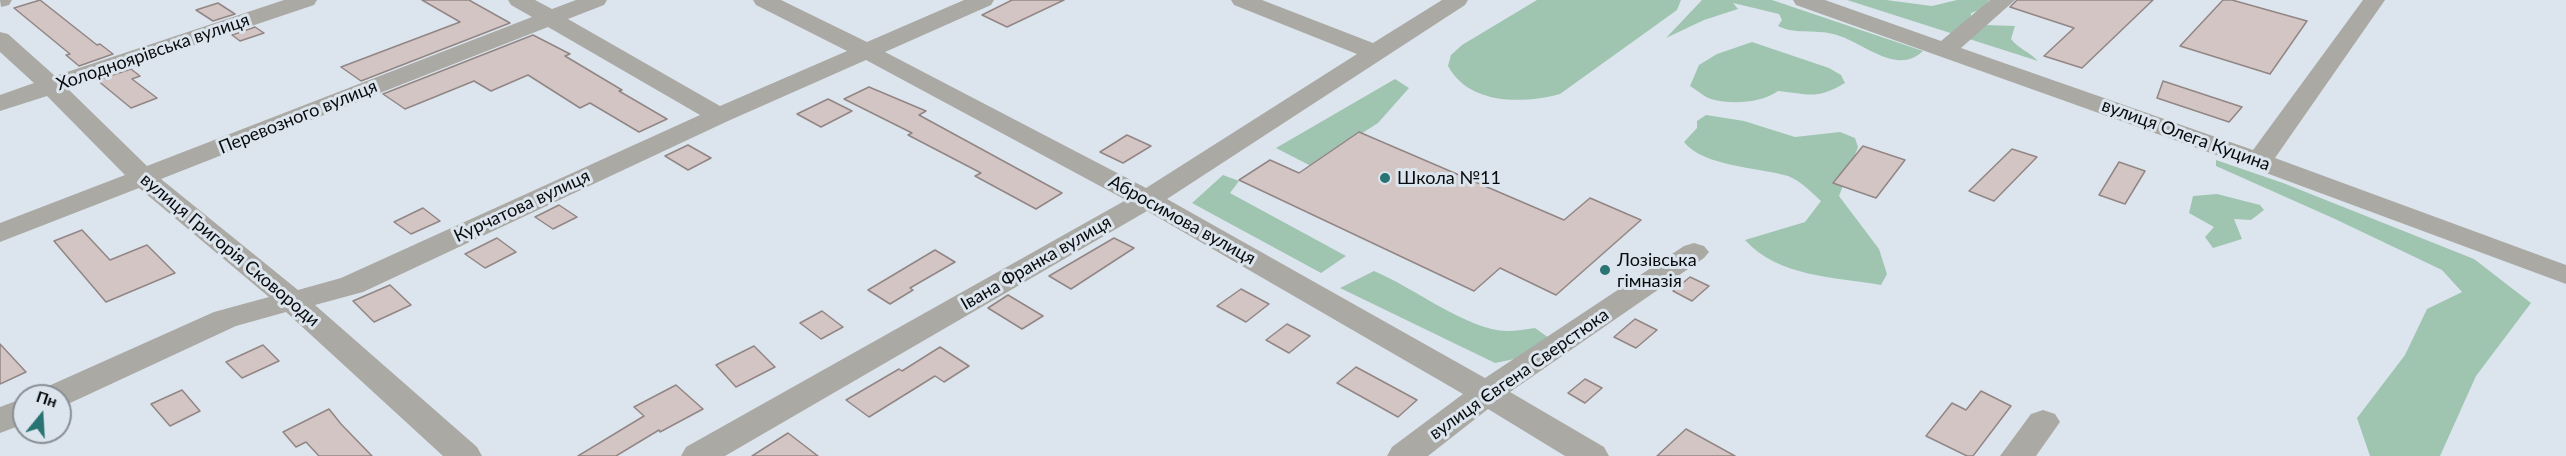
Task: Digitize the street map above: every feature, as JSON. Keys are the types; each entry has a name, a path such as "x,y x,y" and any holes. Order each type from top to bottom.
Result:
{"street":[{"name":"Холодноярівська вулиця","path":"0,103 306,0"},
{"path":"519,0 719,116"},
{"name":"Перевозного вулиця","path":"0,233 596,0"},
{"name":"Абросимова вулиця","path":"764,0 869,52 1148,199 1592,456"},
{"name":"Курчатова вулиця","path":"72,389 225,319 352,285 719,116 983,0"},
{"path":"1242,0 1374,52"},
{"name":"Івана Франка вулиця","path":"698,456 1148,199 1457,0"},
{"name":"вулиця Олега Куцина","path":"1804,0 2259,161 2566,275"},
{"path":"1945,49 2004,0"},
{"path":"2259,161 2374,0"},
{"name":"вулиця Григорія Сковороди","path":"0,39 51,86 143,178 291,300 465,456"},
{"name":"вулиця Євгена Сверстюка","path":"1404,456 1486,393 1695,252"},
{"path":"2018,456 2043,422"}],"green space":[{"path":"1537,0 1681,0 1677,10 1560,94 1530,99 1498,98 1483,95 1457,79 1448,66 1451,55 1462,45"},
{"path":"1702,0 1772,0 1923,51 1913,58 1890,59 1833,34 1785,29 1778,26 1782,20 1779,14 1733,3 1738,9 1704,20 1666,38"},
{"path":"1847,0 1886,0 1932,6 1957,0 1989,0 1982,9 1971,13 1971,19 1985,25 2015,26 2011,39 2038,61"},
{"path":"1752,42 1829,68 1841,75 1845,83 1820,94 1778,91 1763,98 1737,102 1711,99 1690,86 1699,65 1717,54"},
{"path":"1395,79 1409,88 1378,123 1311,166 1276,148"},
{"path":"1706,115 1744,121 1795,137 1840,132 1855,138 1858,147 1839,196 1879,249 1887,274 1881,285 1826,277 1790,268 1774,262 1745,240 1805,222 1821,201 1802,184 1788,176 1732,165 1704,157 1693,150 1684,142 1697,128 1697,121"},
{"path":"2216,160 2283,183 2474,259 2531,303 2476,376 2440,456 2370,456 2357,418 2405,355 2427,309 2462,292 2442,270 2216,166"},
{"path":"1223,175 1239,181 1230,193 1346,256 1321,273 1192,203"},
{"path":"2217,194 2260,205 2264,210 2251,220 2234,219 2242,239 2213,248 2205,237 2214,227 2189,213 2193,196"},
{"path":"1374,271 1475,324 1507,331 1535,328 1556,343 1549,352 1495,363 1340,288"}],"building":[{"path":"40,0 97,45 100,44 113,54 79,66 66,55 70,54 14,8"},
{"path":"422,0 469,0 510,23 361,81 341,67 460,22"},
{"path":"1012,0 1064,0 1007,27 982,15"},
{"path":"2017,0 2153,0 2082,68 2044,56 2074,28 2010,7"},
{"path":"2223,0 2232,0 2307,21 2270,74 2180,46"},
{"path":"218,3 235,14 213,21 196,10"},
{"path":"255,27 264,33 240,41 232,35"},
{"path":"533,35 570,54 565,56 667,119 639,132 590,103 580,108 528,75 491,91 474,81 405,109 383,94"},
{"path":"131,69 140,76 132,79 157,98 131,108 97,80"},
{"path":"2163,81 2242,107 2229,122 2157,98"},
{"path":"869,87 926,111 919,115 1062,193 1036,209 975,176 981,173 908,135 912,133 844,99"},
{"path":"828,99 852,111 821,127 797,114"},
{"path":"1359,132 1564,220 1590,198 1641,220 1556,295 1500,268 1474,291 1239,180 1270,160 1299,173"},
{"path":"1127,135 1151,146 1123,163 1100,152"},
{"path":"688,145 711,158 688,170 665,156"},
{"path":"1863,146 1905,160 1876,198 1833,183"},
{"path":"2012,149 2037,157 1994,201 1969,191"},
{"path":"2119,162 2145,171 2125,204 2099,195"},
{"path":"559,205 577,217 553,229 535,217"},
{"path":"423,208 440,221 411,234 394,222"},
{"path":"82,230 110,260 147,245 175,273 106,302 54,241"},
{"path":"497,238 516,252 485,268 465,254"},
{"path":"1114,238 1134,248 1071,289 1049,276"},
{"path":"935,250 955,262 910,288 913,290 890,304 868,290"},
{"path":"1690,277 1709,286 1692,301 1673,291"},
{"path":"390,285 411,305 374,322 353,301"},
{"path":"1241,289 1269,304 1246,322 1217,306"},
{"path":"1008,295 1043,316 1022,329 988,308"},
{"path":"822,311 843,327 821,339 800,323"},
{"path":"1635,319 1657,330 1636,348 1614,337"},
{"path":"1287,324 1310,336 1289,353 1266,340"},
{"path":"0,344 26,372 0,384"},
{"path":"263,345 279,361 242,378 226,362"},
{"path":"754,346 775,367 736,387 716,365"},
{"path":"940,347 969,366 944,382 935,376 869,417 846,400 899,369 902,371"},
{"path":"1356,367 1417,400 1398,417 1337,383"},
{"path":"1585,379 1602,388 1585,403 1568,393"},
{"path":"676,385 703,409 660,432 659,430 616,456 578,456 644,416 634,407"},
{"path":"182,390 200,411 170,426 151,404"},
{"path":"1981,391 2011,406 1973,456 1967,456 1926,436 1952,403 1966,410"},
{"path":"329,409 372,456 319,456 306,442 296,447 283,432"},
{"path":"1686,429 1735,456 1657,456"},
{"path":"788,433 818,456 752,456"}],"place":[{"name":"Школа №11","path":"1385,178"},
{"name":"Лозівська гімназія","path":"1605,270"}]}
